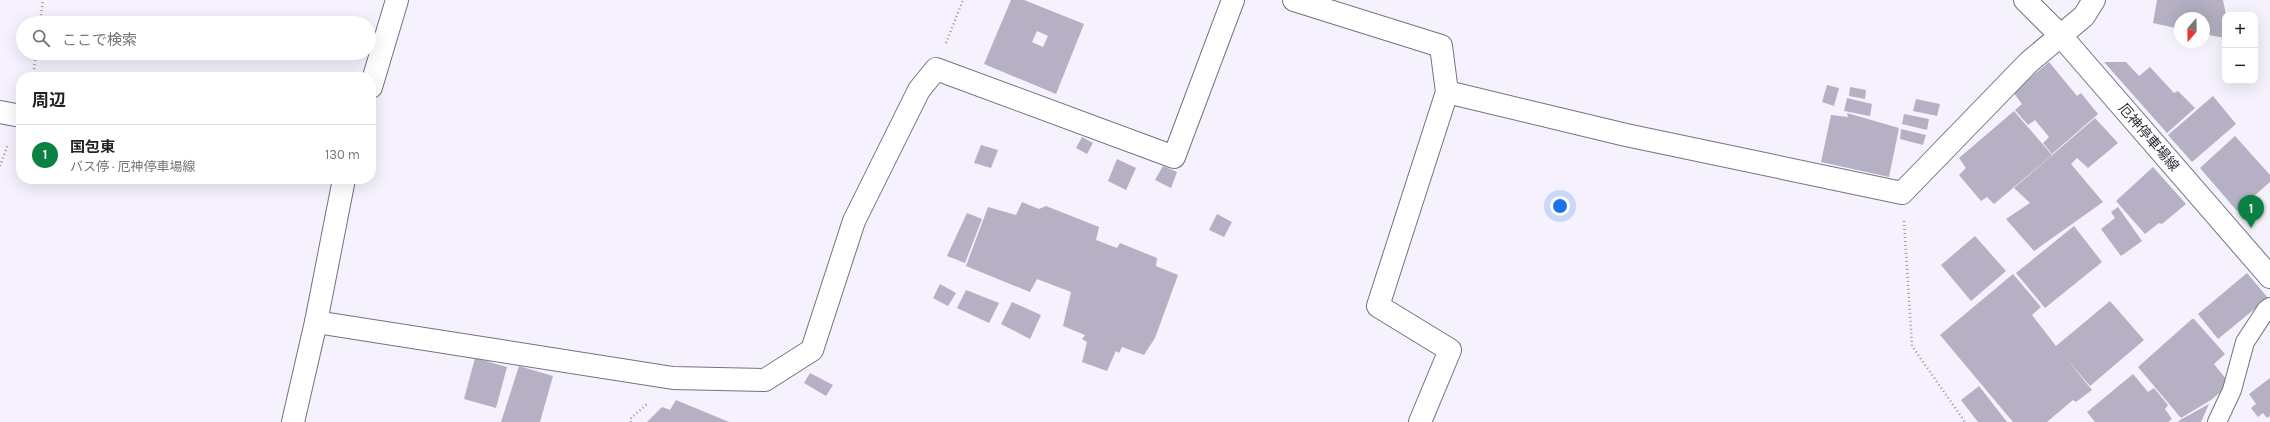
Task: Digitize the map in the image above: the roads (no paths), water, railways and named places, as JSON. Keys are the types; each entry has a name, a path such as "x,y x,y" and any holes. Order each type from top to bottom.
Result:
{"street":[{"path":"375,72 397,0"},
{"path":"316,322 673,378 765,380 812,350 854,221 919,90 936,69 1174,156 1233,0"},
{"path":"1294,0 1441,46 1447,92 1378,306 1450,350 1420,422"},
{"name":"厄神停車場線","path":"2025,0 2061,36 2270,277"},
{"path":"1447,92 1626,135 1902,193 2029,62 2084,16 2094,0"},
{"path":"0,112 16,115"},
{"path":"293,422 316,322 339,184"}],"lane":[{"path":"2217,422 2232,390 2246,342 2266,310 2270,307"}],"place":[{"name":"国包東","path":"2251,228"}]}
